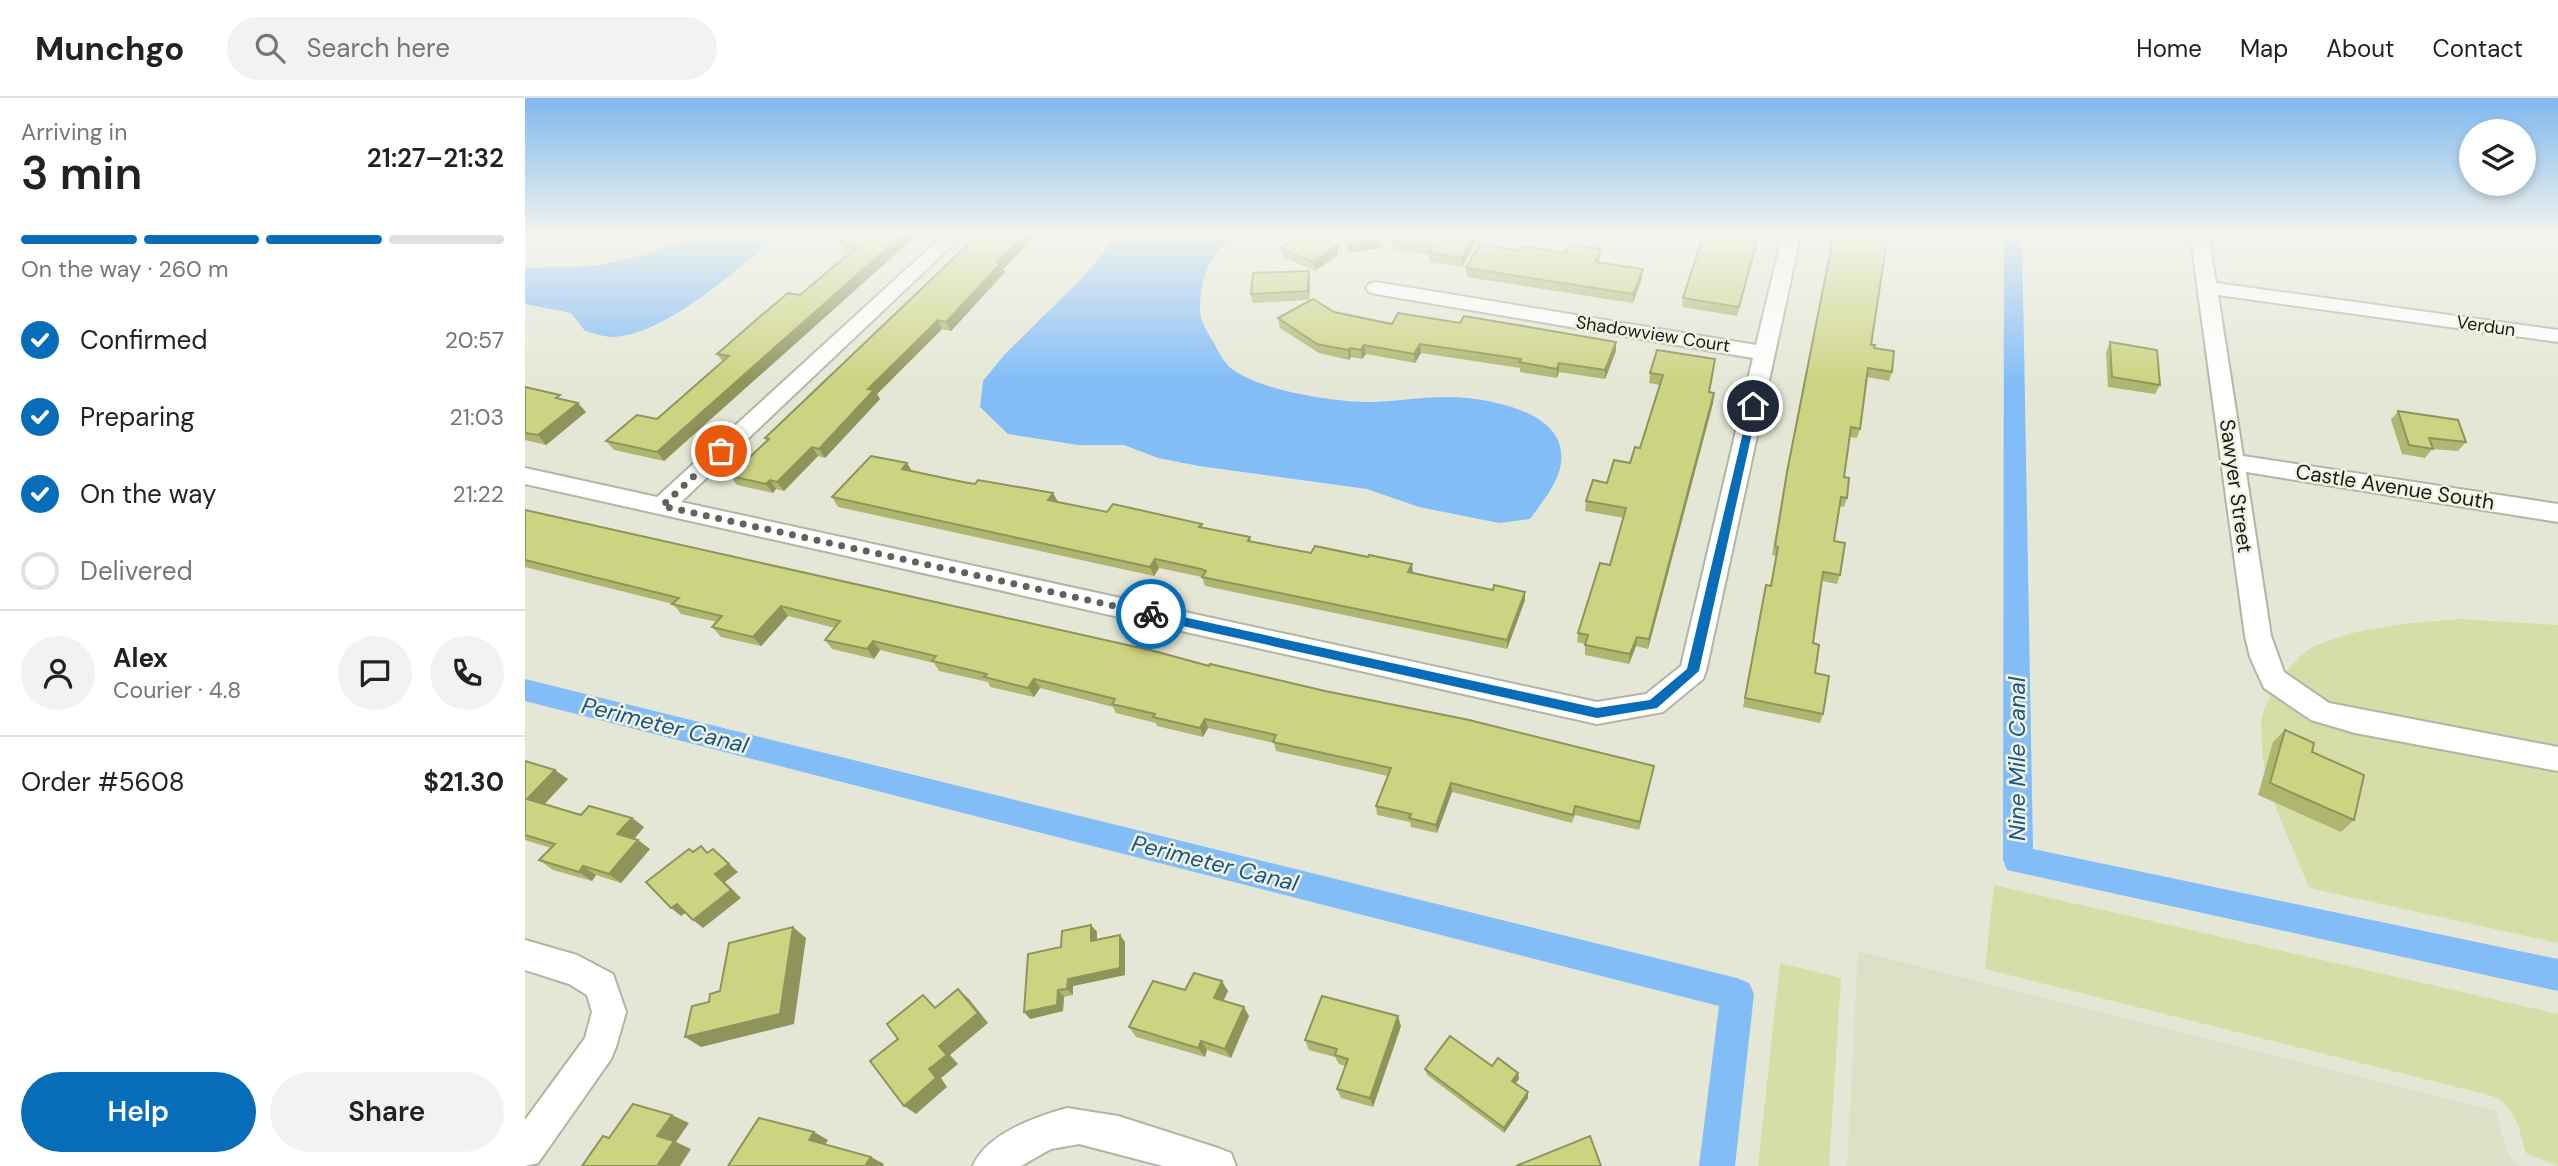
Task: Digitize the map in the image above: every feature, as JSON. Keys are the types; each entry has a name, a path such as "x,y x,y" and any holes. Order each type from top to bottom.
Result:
{"street":[{"path":"662,506 902,283"},
{"path":"525,476 1597,713 1653,704 1693,671 1781,283"},
{"name":"Sawyer Street","path":"2206,283 2263,657 2274,680 2321,712 2355,721 2558,759"},
{"name":"Shadowview Court","path":"1376,288 1765,352"},
{"name":"Verdun","path":"2207,288 2558,335"},
{"name":"Castle Avenue South","path":"2232,462 2558,513"},
{"path":"525,955 577,971 601,985 609,1012 599,1047 525,1150"},
{"path":"991,1166 1024,1140 1069,1125 1111,1132 1218,1166"}],"shaded area":[{"path":"1858,951 2496,1111 2506,1148 2514,1163 2520,1166 1847,1166"}],"green space":[{"path":"2460,619 2558,625 2558,943 2309,888 2269,786 2262,751 2263,715 2279,681 2296,660 2313,647 2348,634 2404,624"},
{"path":"1994,885 2558,1014 2558,1166 2526,1153 2512,1113 2492,1096 1985,969"},
{"path":"1780,963 1841,978 1829,1166 1758,1166"}],"water":[{"path":"525,283 720,283 656,325 612,337 585,331 571,313 525,304"},
{"path":"1077,283 1203,283 1200,314 1203,323 1227,364 1245,377 1278,389 1334,400 1366,402 1455,397 1497,403 1543,422 1554,433 1560,447 1561,463 1557,478 1530,519 1499,523 1419,507 1367,489 1199,466 1158,458 1124,445 1078,445 1008,434 980,407 983,381 1005,354"}],"building":[{"path":"814,283 848,283 657,452 606,441 637,415 657,419 729,356 717,354 763,314 788,293 800,295"},
{"path":"928,283 983,283 946,322 938,320 868,389 874,390 819,449 812,447 777,482 770,480 766,484 730,476 769,439 765,438"},
{"path":"1252,283 1308,283 1307,291 1251,294"},
{"path":"1561,283 1637,283 1633,294"},
{"path":"1688,283 1746,283 1739,307 1683,298"},
{"path":"1824,283 1880,283 1871,345 1875,345 1874,348 1894,351 1892,372 1868,368 1860,429 1851,427 1844,477 1849,478 1847,498 1841,497 1834,541 1845,543 1840,575 1823,572 1813,643 1819,645 1815,673 1829,676 1823,714 1745,698 1766,585 1771,586 1787,472"},
{"path":"1313,299 1334,312 1392,324 1398,313 1460,323 1464,316 1616,342 1605,370 1559,363 1557,369 1519,362 1521,359 1420,344 1414,354 1364,345 1361,350 1348,350 1317,344 1278,318"},
{"path":"2110,342 2157,350 2160,385 2112,377"},
{"path":"1657,350 1715,359 1709,392 1714,393 1649,639 1637,637 1630,654 1585,645 1588,635 1578,633 1600,563 1610,565 1626,508 1586,501 1593,480 1607,483 1614,460 1630,463 1635,447 1640,448 1663,375 1650,373"},
{"path":"525,387 560,395 556,398 578,403 538,435 525,433"},
{"path":"2398,411 2458,420 2466,442 2429,438 2433,449 2409,445"},
{"path":"871,456 907,463 902,469 963,482 975,484 978,480 1053,493 1048,500 1107,512 1113,504 1202,524 1199,527 1250,537 1248,541 1311,553 1315,546 1368,557 1369,555 1412,564 1408,572 1493,590 1494,585 1525,592 1507,640 1202,577 1206,571 1155,559 1150,567 832,497"},
{"path":"525,510 1154,651 1209,666 1210,664 1469,720 1654,766 1640,822 1575,806 1573,815 1451,783 1436,825 1409,818 1411,814 1376,806 1391,768 1273,742 1276,735 1205,719 1200,728 1112,704 1115,699 1034,679 1028,688 984,677 987,674 932,661 936,656 873,641 867,649 825,640 840,621 781,606 753,637 712,627 722,616 672,604 679,598 525,560"},
{"path":"2285,730 2314,743 2312,752 2364,775 2354,820 2270,783"},
{"path":"525,761 555,770 527,799 581,815 589,806 632,818 617,834 638,840 609,874 583,866 579,872 539,860 555,844 525,835"},
{"path":"701,846 707,853 713,849 729,864 715,874 731,890 693,920 677,904 671,908 646,882 689,849 693,852"},
{"path":"1091,925 1091,941 1120,935 1120,968 1068,979 1067,989 1058,990 1057,1005 1024,1012 1028,954 1061,947 1062,931"},
{"path":"793,927 780,1014 685,1037 692,1006 709,1002 710,994 720,991 729,943"},
{"path":"1194,973 1222,981 1214,998 1244,1007 1225,1049 1201,1041 1198,1048 1129,1027 1153,981 1185,990"},
{"path":"958,989 978,1013 939,1046 947,1055 929,1069 936,1078 904,1106 870,1061 898,1039 887,1024 923,995 935,1008"},
{"path":"1322,996 1398,1016 1370,1098 1337,1089 1348,1059 1335,1055 1337,1049 1305,1040"},
{"path":"1450,1036 1492,1066 1498,1058 1518,1073 1512,1081 1528,1092 1504,1128 1425,1069"},
{"path":"633,1104 672,1115 657,1136 674,1141 657,1166 582,1166 603,1136 609,1138"},
{"path":"759,1118 814,1132 809,1140 871,1157 865,1166 728,1166"},
{"path":"1590,1136 1601,1166 1516,1166"}],"waterway":[{"name":"Nine Mile Canal","path":"2013,283 2018,860 2558,975"},
{"name":"Perimeter Canal","path":"525,690 1737,994 1717,1166"}],"way so far":[{"path":"721,451 662,506 1151,614"}],"route":[{"path":"1151,614 1597,713 1653,704 1693,671 1753,406"}]}
